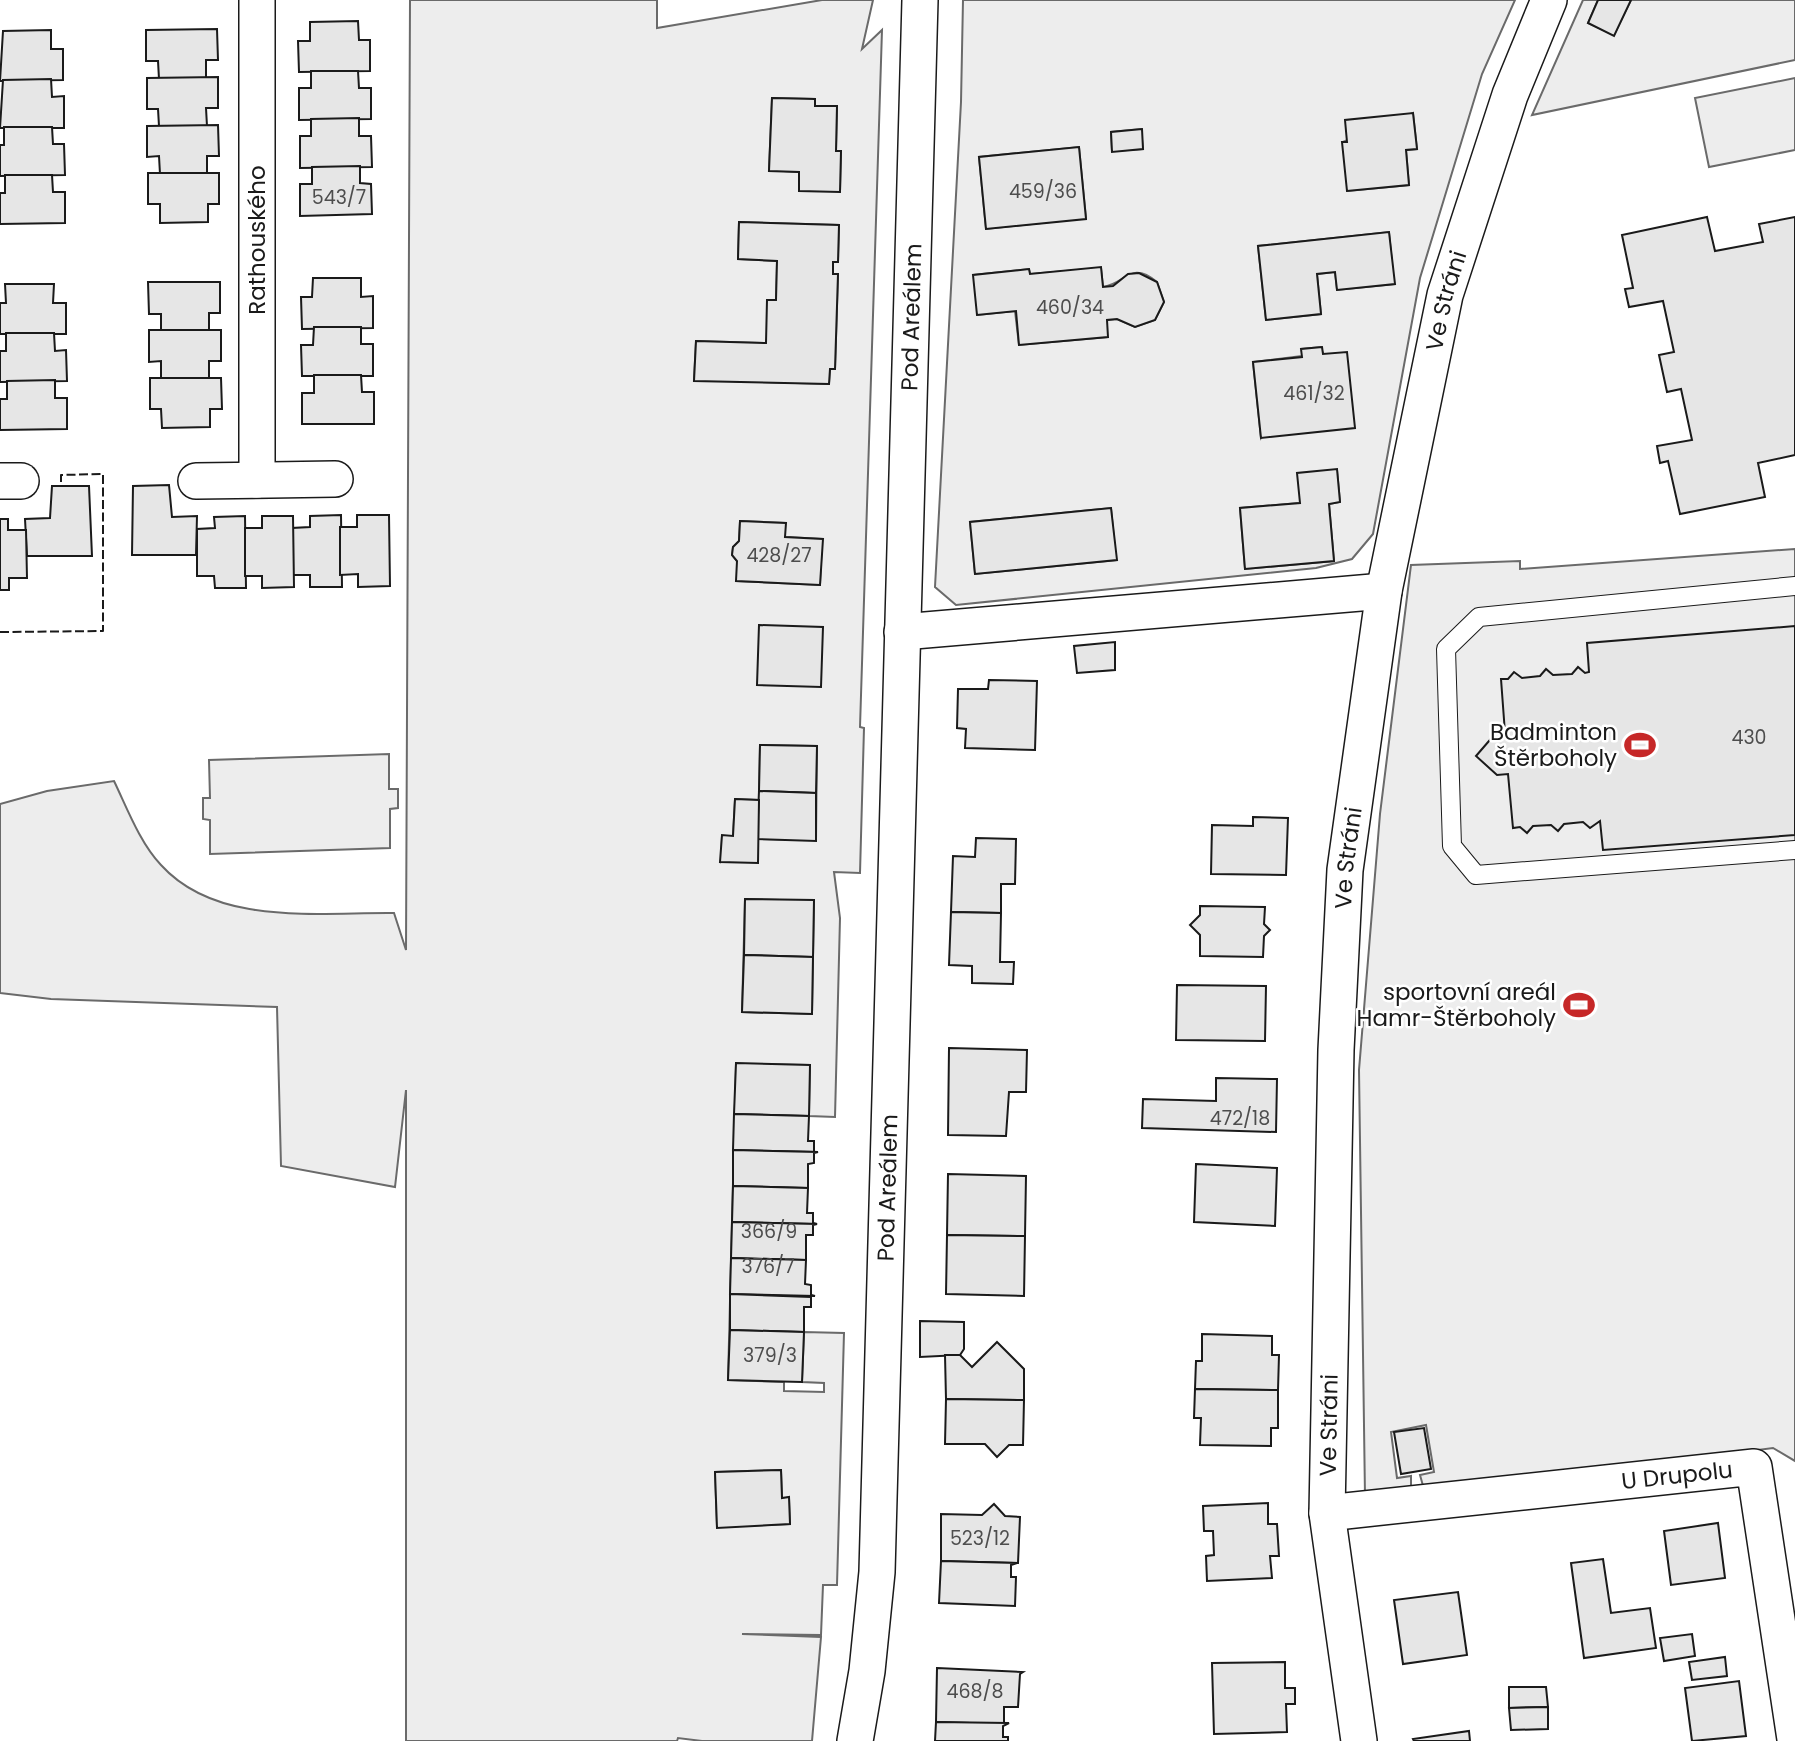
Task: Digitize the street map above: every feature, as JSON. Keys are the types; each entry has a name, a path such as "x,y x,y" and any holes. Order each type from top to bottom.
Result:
{"street":[{"name":"Rathouského","path":"257,0 257,480"},
{"name":"Pod Areálem","path":"855,1741 873,1626 877,1572 920,0"},
{"name":"Ve Stráni","path":"1359,1741 1327,1513 1336,1050 1345,870 1384,590 1445,295 1510,94 1549,0"},
{"path":"196,481 335,479"},
{"path":"902,632 1384,590"},
{"name":"U Drupolu","path":"1327,1513 1754,1467 1795,1739"}],"lane":[{"path":"1795,586 1479,617 1446,649 1452,846 1476,875 1795,850"}],"shaded area":[{"path":"410,0 657,0 657,28 822,0 873,0 862,49 882,30 860,727 864,728 860,873 834,872 840,918 835,1117 809,1116 810,1065 736,1064 728,1380 784,1382 784,1391 824,1392 824,1383 802,1382 804,1332 844,1333 837,1585 823,1585 821,1635 742,1634 821,1637 812,1741 702,1741 678,1738 677,1741 406,1741 406,1090 395,1187 281,1166 277,1007 51,999 0,993 0,804 47,791 114,781 134,825 153,856 184,885 210,899 270,912 394,913 406,950","holes":["772,98 815,99 815,106 837,107 836,151 841,151 840,191 799,191 799,172 769,170","739,222 839,225 838,262 833,262 833,274 838,275 835,369 830,369 829,384 694,380 696,341 766,343 776,300 777,261 738,259","740,521 785,523 785,537 822,539 820,585 737,581 737,561 732,555 733,547 739,541","760,745 817,746 816,840 759,839 721,862 722,836 733,836 735,799 759,800","745,899 814,901 812,1014 742,1012","781,1470 782,1498 789,1498 790,1524 717,1527 715,1472"]},
{"path":"963,0 1515,0 1482,74 1420,278 1373,534 1352,559 1316,568 956,605 935,587 961,102","holes":["1413,113 1417,149 1406,150 1409,185 1348,191 1343,142","1141,129 1143,149 1112,151 1111,132","1079,147 1086,218 986,229 979,157","1389,232 1394,284 1337,290 1335,272 1317,274 1321,314 1266,320 1258,246","1101,268 1103,287 1128,275 1140,273 1157,282 1164,302 1155,320 1135,327 1117,319 1107,320 1107,337 1019,345 1015,311 978,315 974,275 1029,269 1030,274","1321,347 1323,354 1261,438 1253,362 1302,356 1302,349","1337,470 1340,502 1329,504 1334,561 1245,569 1240,508 1300,503","1111,508 1116,560 975,574 970,522"]},
{"path":"1583,0 1598,0 1588,23 1614,35 1631,0 1795,0 1795,60 1532,115"},
{"path":"1795,78 1795,150 1709,167 1695,98"},
{"name":"sportovní areál Hamr-Štěrboholy","path":"1795,549 1795,1461 1773,1448 1425,1493 1420,1475 1434,1472 1426,1425 1391,1432 1397,1478 1411,1476 1411,1495 1365,1496 1359,1070 1380,814 1411,565 1520,561 1520,569"},
{"path":"389,754 389,789 398,789 398,808 390,809 390,848 210,854 210,820 203,819 203,798 210,798 209,760"}],"building":[{"path":"1598,0 1631,0 1614,36 1588,23"},
{"path":"358,21 359,40 370,40 370,71 299,72 298,41 310,41 310,22"},
{"path":"217,29 218,60 206,60 206,78 159,79 158,61 146,61 146,30"},
{"path":"51,30 51,49 63,49 63,80 0,81 3,31"},
{"path":"311,71 358,71 359,88 371,88 371,119 299,120 299,88 311,88"},
{"path":"218,77 218,108 206,108 207,126 159,126 158,109 147,109 147,78"},
{"path":"51,79 52,97 64,96 64,128 0,128 3,80"},
{"path":"772,98 815,99 815,106 837,106 836,151 841,151 840,192 799,191 799,172 769,171"},
{"path":"1413,113 1417,149 1406,150 1409,185 1347,191 1342,142 1347,142 1345,120"},
{"path":"359,118 359,136 371,136 372,167 300,168 300,136 311,136 311,119"},
{"path":"218,125 219,156 207,156 207,173 160,174 159,156 147,157 147,126"},
{"path":"4,127 52,127 53,144 64,144 65,175 0,176 0,145 4,145"},
{"path":"1142,129 1143,149 1112,152 1111,132"},
{"path":"1079,147 1086,219 986,229 979,157"},
{"path":"360,166 360,183 371,184 372,214 300,216 300,184 312,184 312,167"},
{"path":"148,173 219,173 219,204 208,204 208,222 160,223 160,204 148,204"},
{"path":"5,175 52,175 53,192 65,192 65,223 0,224 0,193 5,193"},
{"path":"1707,217 1715,251 1763,242 1759,224 1795,217 1795,455 1758,463 1765,497 1680,514 1668,461 1660,463 1657,446 1692,440 1681,389 1667,392 1659,355 1674,352 1663,301 1629,307 1625,289 1633,288 1622,235"},
{"path":"739,222 839,225 838,262 833,262 833,274 838,274 835,369 830,369 829,384 694,381 696,341 766,343 767,300 776,300 777,261 738,259"},
{"path":"1389,232 1395,284 1337,290 1335,272 1317,274 1321,314 1266,320 1258,246"},
{"path":"1101,267 1103,287 1113,286 1128,274 1139,273 1157,282 1164,302 1155,320 1135,327 1117,319 1107,320 1108,337 1019,345 1016,311 977,315 973,275 1029,269 1030,274"},
{"path":"313,278 361,278 361,297 373,296 373,328 302,329 301,297 312,297"},
{"path":"148,282 220,282 220,313 209,313 209,331 161,331 161,314 149,314"},
{"path":"5,284 54,284 53,303 66,303 66,334 0,334 0,303 6,303"},
{"path":"314,327 361,327 361,344 373,344 373,376 302,376 301,345 313,345"},
{"path":"149,330 221,330 221,361 209,361 209,378 161,379 161,361 149,362"},
{"path":"6,333 54,333 55,351 66,350 67,381 0,382 0,351 6,351"},
{"path":"1322,347 1323,354 1347,352 1355,428 1261,438 1253,362 1302,357 1301,349"},
{"path":"314,375 361,375 362,392 374,392 374,424 302,424 302,393 314,393"},
{"path":"150,378 221,378 222,409 210,409 210,427 162,428 161,409 150,409"},
{"path":"55,380 55,398 67,398 67,429 0,430 0,399 7,399 7,381"},
{"path":"1337,469 1340,502 1329,504 1334,561 1245,569 1240,508 1300,503 1297,473"},
{"path":"169,485 172,517 197,516 196,555 132,555 133,486"},
{"path":"52,486 89,486 92,556 27,556 25,519 50,518"},
{"path":"1111,508 1117,560 975,574 970,522"},
{"path":"341,515 342,587 310,587 310,575 293,575 292,528 310,527 310,516"},
{"path":"357,515 389,515 390,586 358,587 358,574 340,575 340,527 357,527"},
{"path":"245,516 246,588 215,588 214,576 197,576 197,529 215,528 214,517"},
{"path":"262,516 293,516 294,587 262,588 262,576 245,576 245,528 262,528"},
{"path":"0,519 8,519 8,530 26,530 27,578 9,578 9,590 0,590"},
{"path":"740,521 786,523 785,537 823,539 820,585 736,581 737,561 732,555 733,547 739,541"},
{"path":"759,625 823,627 821,687 757,685"},
{"name":"Badminton Štěrboholy","path":"1795,626 1795,835 1603,850 1600,821 1590,828 1583,822 1564,824 1558,831 1551,825 1533,826 1527,833 1520,827 1513,828 1508,774 1497,775 1476,756 1495,734 1505,733 1501,679 1508,679 1514,672 1522,678 1540,676 1546,669 1553,675 1572,674 1578,667 1585,673 1589,672 1587,643"},
{"path":"1115,642 1115,670 1077,673 1074,646"},
{"path":"989,680 1037,681 1035,750 965,748 966,729 957,728 958,689 988,689"},
{"path":"760,745 817,746 816,793 759,791"},
{"path":"759,791 816,793 816,841 757,839"},
{"path":"735,799 759,800 758,863 720,862 722,835 733,836"},
{"path":"1253,817 1288,818 1286,875 1211,874 1212,825 1253,826"},
{"path":"976,838 1016,839 1015,884 1001,884 1001,913 951,912 953,856 975,857"},
{"path":"745,899 814,900 813,957 744,955"},
{"path":"1200,906 1265,907 1264,924 1270,930 1264,936 1263,957 1200,956 1200,935 1190,925 1200,915"},
{"path":"951,912 1001,913 1000,962 1014,962 1013,984 972,983 972,966 949,965"},
{"path":"744,955 813,957 812,1014 742,1012"},
{"path":"1177,985 1266,986 1265,1041 1176,1040"},
{"path":"949,1048 1027,1050 1026,1092 1009,1092 1006,1136 948,1135"},
{"path":"736,1063 810,1065 809,1116 734,1114"},
{"path":"1216,1078 1277,1079 1276,1132 1142,1128 1143,1099 1216,1101"},
{"path":"734,1114 809,1116 808,1141 814,1141 814,1152 733,1150"},
{"path":"733,1150 818,1152 814,1153 814,1163 808,1164 808,1188 733,1186"},
{"path":"1196,1164 1277,1168 1275,1226 1194,1222"},
{"path":"948,1174 1026,1176 1025,1236 947,1235"},
{"path":"733,1186 808,1188 807,1213 813,1213 813,1223 817,1224 732,1222"},
{"path":"732,1222 817,1224 813,1225 813,1235 806,1235 806,1260 731,1258"},
{"path":"947,1235 1025,1236 1024,1296 946,1294"},
{"path":"731,1258 806,1260 805,1284 811,1285 811,1295 815,1296 730,1294"},
{"path":"730,1294 811,1297 811,1307 804,1307 804,1332 730,1330"},
{"path":"920,1321 964,1322 964,1349 960,1355 920,1357"},
{"path":"730,1330 804,1332 802,1382 728,1380"},
{"path":"1202,1334 1272,1336 1272,1355 1279,1355 1278,1390 1195,1389 1196,1361 1202,1361"},
{"path":"997,1342 1024,1369 1024,1400 946,1399 945,1355 960,1355 972,1367"},
{"path":"1195,1389 1278,1390 1278,1428 1271,1428 1271,1446 1200,1445 1201,1418 1194,1418"},
{"path":"946,1399 1024,1400 1023,1445 1009,1445 997,1457 985,1444 945,1444"},
{"path":"1424,1428 1431,1469 1401,1474 1394,1432"},
{"path":"781,1470 782,1498 789,1497 790,1524 717,1528 715,1472"},
{"path":"1268,1503 1268,1524 1277,1524 1279,1556 1270,1556 1272,1578 1207,1581 1206,1556 1214,1555 1213,1531 1204,1531 1203,1506"},
{"path":"994,1504 1005,1516 1020,1517 1018,1563 941,1561 941,1514 982,1515"},
{"path":"1718,1523 1725,1578 1671,1585 1664,1531"},
{"path":"1603,1559 1611,1613 1650,1608 1656,1648 1584,1658 1571,1563"},
{"path":"941,1561 1017,1563 1011,1565 1011,1577 1016,1577 1015,1606 939,1603"},
{"path":"1458,1592 1467,1655 1403,1664 1394,1600"},
{"path":"1692,1634 1695,1656 1664,1661 1660,1638"},
{"path":"1725,1657 1727,1676 1692,1680 1689,1662"},
{"path":"1285,1662 1285,1688 1295,1688 1295,1704 1286,1704 1287,1732 1214,1734 1212,1663"},
{"path":"937,1668 1023,1672 1020,1674 1018,1707 1004,1707 1004,1724 936,1722"},
{"path":"1739,1681 1746,1736 1692,1741 1685,1688"},
{"path":"1509,1687 1546,1687 1548,1707 1509,1708"},
{"path":"1548,1707 1548,1729 1511,1730 1509,1708"},
{"path":"936,1722 1009,1723 1003,1726 1003,1737 1008,1737 1008,1741 935,1741"},
{"path":"1469,1731 1470,1741 1413,1739"}],"fence":[{"path":"0,632 103,631 103,474 61,475 61,486"}],"place":[{"name":"Badminton Štěrboholy","path":"1640,745"},
{"name":"sportovní areál Hamr-Štěrboholy","path":"1579,1005"}]}
